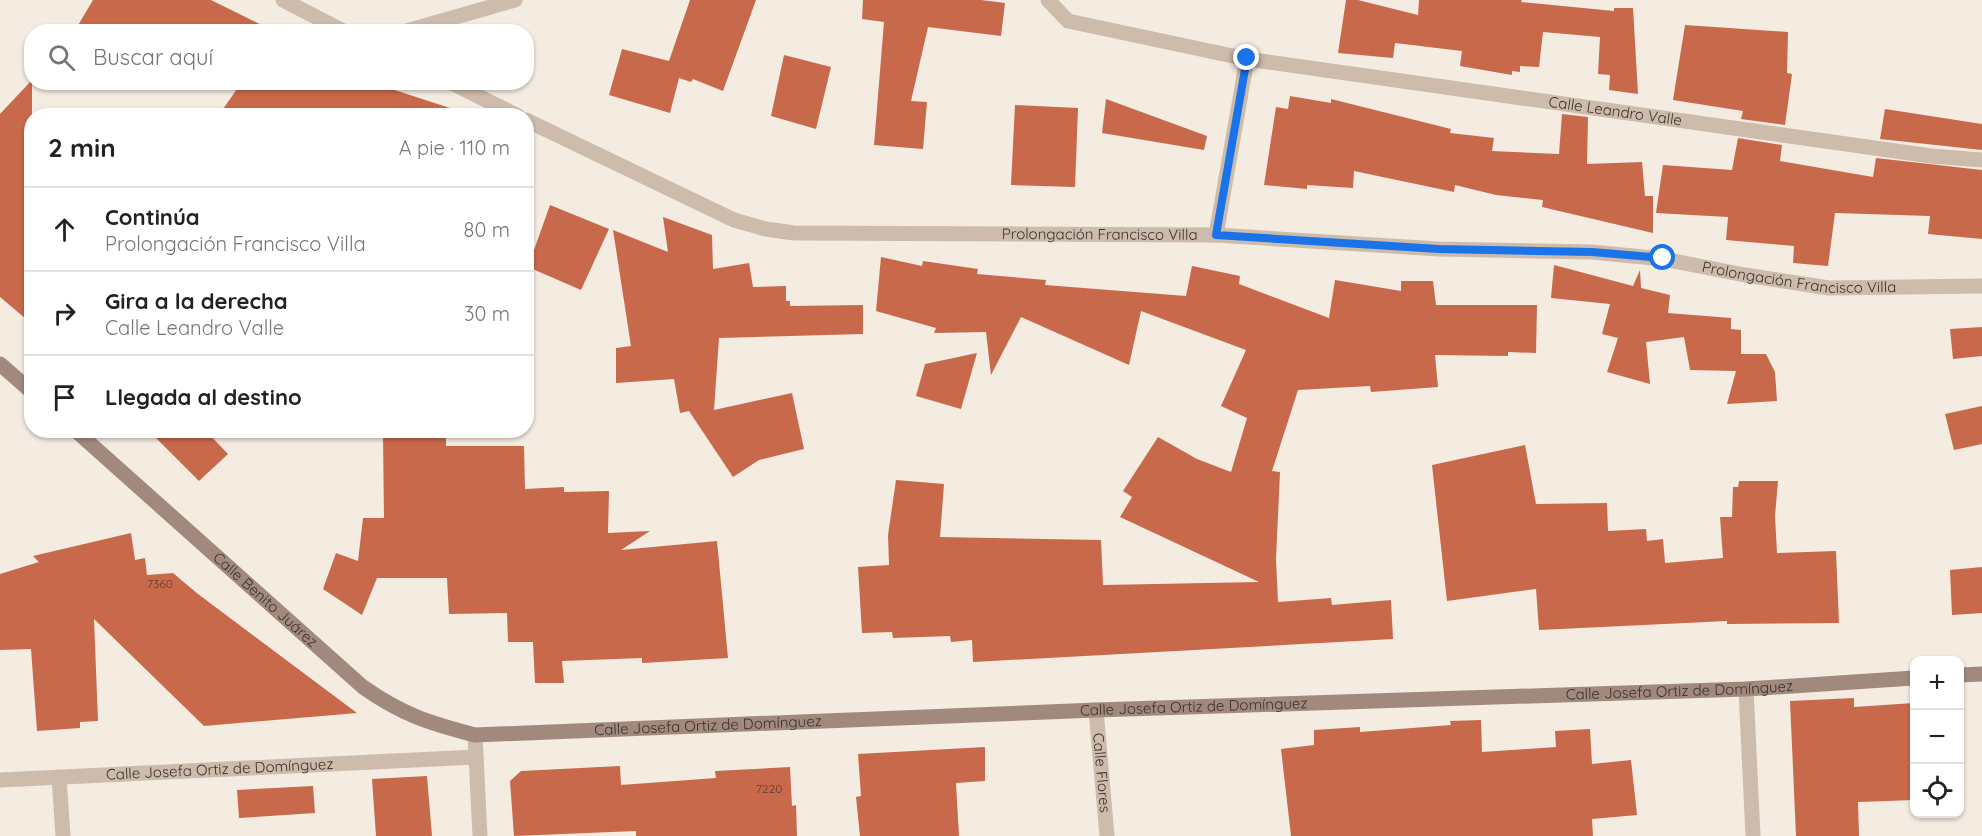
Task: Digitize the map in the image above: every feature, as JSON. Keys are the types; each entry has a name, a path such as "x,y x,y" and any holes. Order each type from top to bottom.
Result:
{"main road":[{"path":"0,364 24,385"},
{"name":"Calle Benito Juárez","path":"84,438 363,687 395,709 427,723 475,735"},
{"path":"1964,675 1982,674"},
{"name":"Calle Josefa Ortiz de Domínguez","path":"475,735 1096,710 1746,689 1910,678"}],"street":[{"path":"283,0 330,24"},
{"path":"431,24 515,0"},
{"name":"Calle Leandro Valle","path":"1048,0 1068,21 1247,58 1931,156 1982,160"},
{"path":"1216,235 1247,58"},
{"path":"466,90 502,108"},
{"name":"Prolongación Francisco Villa","path":"534,124 734,220 766,229 806,233 1216,235 1439,249 1592,252 1663,258 1745,275 1829,288 1982,286"},
{"path":"1746,689 1753,836"},
{"name":"Calle Flores","path":"1096,710 1107,836"},
{"path":"475,735 480,836"},
{"name":"Calle Josefa Ortiz de Domínguez","path":"0,780 476,757"},
{"path":"59,777 63,836"}],"building":[{"path":"93,0 211,0 260,24 79,24"},
{"path":"690,0 756,0 723,91 693,79 691,82 679,78 670,113 609,95 622,49 669,61"},
{"path":"863,0 981,0 1005,3 1001,36 928,27 911,101 927,102 923,149 874,145 884,22 862,19"},
{"path":"1346,0 1358,0 1418,15 1419,0 1522,0 1521,2 1614,11 1614,8 1633,8 1638,94 1609,90 1610,75 1598,74 1600,37 1543,32 1539,67 1520,66 1520,72 1512,71 1512,75 1460,66 1462,51 1395,43 1393,58 1338,53"},
{"path":"1685,25 1788,32 1787,73 1792,74 1785,125 1741,119 1743,111 1673,100"},
{"path":"784,55 831,67 816,129 771,116"},
{"path":"24,88 32,90 32,108 24,108 24,317 0,297 0,114"},
{"path":"236,90 395,90 450,108 224,108"},
{"path":"1290,96 1331,103 1331,99 1451,129 1450,133 1494,138 1492,151 1559,154 1562,114 1588,117 1587,164 1642,162 1645,196 1653,196 1653,233 1542,207 1543,200 1496,195 1455,185 1454,192 1354,171 1353,188 1307,185 1307,189 1264,185 1276,107 1288,109"},
{"path":"1106,99 1207,136 1204,150 1102,133"},
{"path":"1015,105 1078,108 1075,187 1011,185"},
{"path":"1885,109 1982,124 1982,150 1880,139"},
{"path":"1738,138 1782,145 1780,161 1873,177 1876,158 1982,170 1982,239 1928,234 1930,216 1835,213 1828,266 1793,263 1794,246 1726,240 1728,217 1656,213 1663,165 1732,170"},
{"path":"550,205 609,229 581,290 534,270 534,250"},
{"path":"663,217 712,235 713,269 749,263 753,287 786,286 786,301 790,301 790,306 863,305 863,334 719,338 714,410 792,393 804,449 759,460 733,477 689,411 680,413 674,379 616,383 616,348 631,346 613,230 668,252"},
{"path":"881,257 922,266 923,261 978,269 977,274 1046,280 1045,285 1186,296 1192,266 1240,276 1239,284 1329,318 1335,280 1401,291 1401,281 1433,281 1436,305 1537,305 1536,353 1508,352 1508,356 1435,355 1438,387 1371,392 1370,386 1298,390 1272,471 1280,472 1276,559 1278,602 1331,598 1332,605 1391,600 1393,639 973,662 972,640 951,642 950,636 893,638 892,632 862,633 858,567 889,565 888,535 896,480 944,484 940,537 1101,540 1103,585 1259,582 1120,517 1132,497 1123,491 1158,437 1197,459 1231,472 1247,418 1221,406 1246,350 1141,311 1129,365 1021,317 991,375 986,332 934,333 936,328 876,311"},
{"path":"1554,265 1633,286 1640,270 1641,288 1670,295 1668,313 1731,318 1731,329 1741,330 1741,354 1766,354 1775,372 1777,401 1727,404 1736,371 1690,370 1684,337 1646,342 1650,384 1607,372 1618,338 1602,334 1610,304 1551,298"},
{"path":"1982,327 1982,356 1953,359 1950,329"},
{"path":"977,353 961,409 916,396 925,364"},
{"path":"1982,406 1982,444 1954,450 1945,414"},
{"path":"156,438 213,438 228,454 199,481"},
{"path":"383,438 446,438 446,446 524,446 525,489 564,487 564,492 609,491 608,533 650,531 621,550 717,541 728,658 642,663 642,658 562,661 564,683 535,683 533,642 508,642 507,613 449,614 447,578 377,578 362,615 323,589 336,553 358,561 363,518 384,518"},
{"path":"1525,445 1536,504 1607,503 1608,531 1646,529 1647,541 1663,539 1665,563 1723,558 1720,517 1732,517 1733,487 1738,487 1739,481 1778,481 1775,516 1777,553 1836,551 1839,623 1727,624 1727,621 1539,630 1536,589 1447,601 1432,465"},
{"path":"131,533 135,560 145,558 147,575 173,573 357,713 204,726 94,619 98,721 80,722 80,728 37,731 31,649 0,650 0,574 39,562 33,556"},
{"path":"1982,567 1982,613 1952,615 1950,570"},
{"path":"1854,698 1854,707 1910,703 1910,800 1858,802 1859,836 1796,836 1790,701"},
{"path":"1481,720 1482,752 1556,747 1555,731 1590,729 1592,764 1631,760 1637,815 1592,819 1593,836 1291,836 1281,749 1314,745 1314,730 1360,727 1360,732 1451,725 1450,721"},
{"path":"985,747 985,781 956,783 959,836 860,836 856,797 861,796 858,754"},
{"path":"620,766 621,785 716,778 715,771 790,767 792,806 796,805 797,836 636,836 636,831 514,836 510,781 521,771"},
{"path":"427,776 432,836 376,836 372,779"},
{"path":"313,786 315,813 239,818 237,790"}],"route":[{"path":"1247,58 1216,235 1439,249 1592,252 1663,258"}]}
